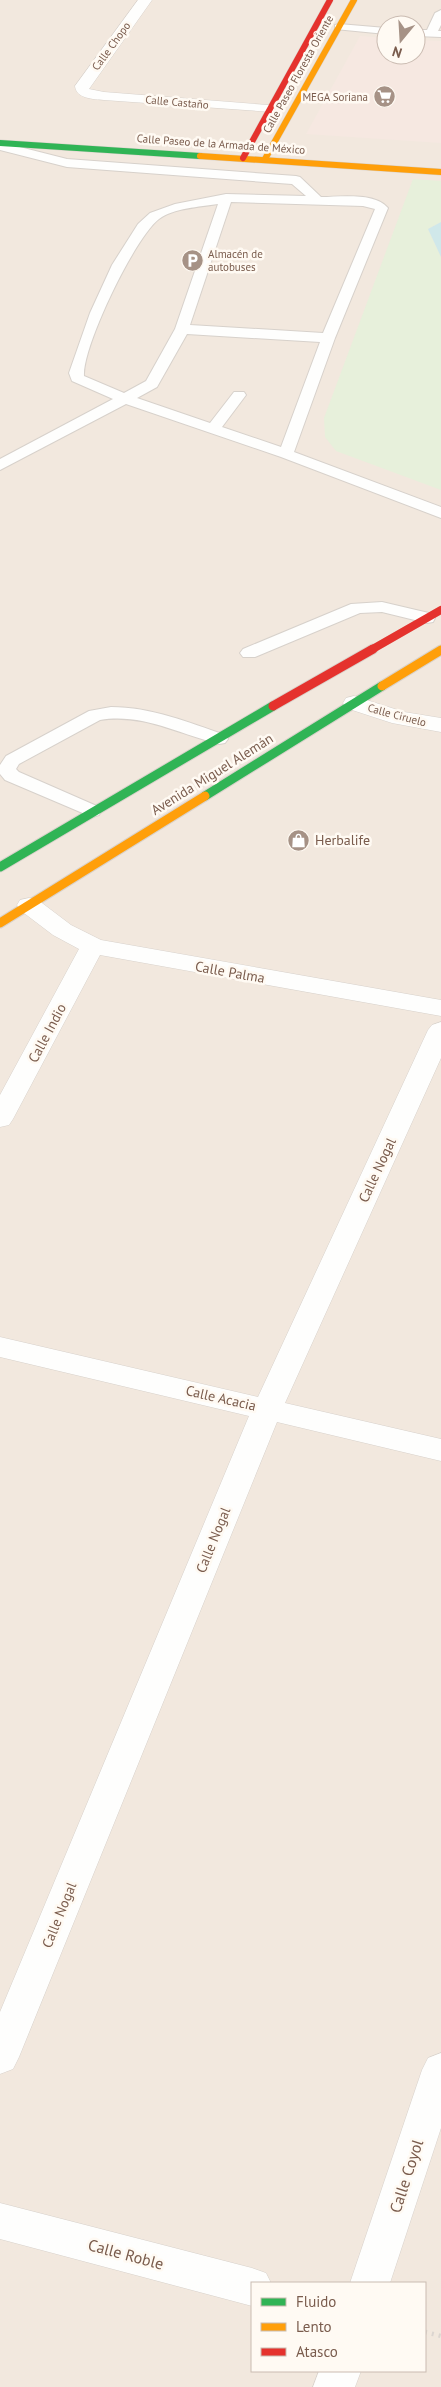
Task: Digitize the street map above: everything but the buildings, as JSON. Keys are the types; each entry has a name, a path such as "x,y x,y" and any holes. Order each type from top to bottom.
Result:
{"main road":[{"name":"Calle Paseo Floresta Oriente","path":"243,158 244,145 268,109 330,0"},
{"name":"Calle Paseo Floresta Oriente","path":"265,160 276,148 354,0"},
{"name":"Calle Paseo de la Armada de México","path":"0,144 441,172"},
{"name":"Calle Paseo de la Armada de México","path":"244,145 276,148"},
{"path":"407,169 410,156"},
{"name":"Avenida Miguel Alemán","path":"0,867 220,739 320,678 434,614"},
{"name":"Avenida Miguel Alemán","path":"0,923 441,650"}],"street":[{"name":"Calle Chopo","path":"86,93 82,90 82,86 145,0"},
{"name":"Calle Castaño","path":"86,93 268,109"},
{"name":"Calle Ciruelo","path":"354,703 400,718 441,725"},
{"name":"Calle Palma","path":"29,905 62,930 94,946 129,954 441,1008"},
{"name":"Calle Indio","path":"0,1119 94,946"},
{"name":"Calle Nogal","path":"0,2057 267,1409 441,1030"},
{"name":"Calle Acacia","path":"0,1347 441,1450"},
{"name":"Calle Coyol","path":"370,2282 441,2070"},
{"name":"Calle Roble","path":"0,2221 251,2287"},
{"path":"334,2387 340,2372"}],"lane":[{"path":"436,34 441,13"},
{"path":"339,27 376,29"},
{"path":"0,144 67,163 296,180 318,200"},
{"path":"0,465 152,384 182,329 226,198"},
{"path":"286,454 328,338 382,208 375,203 363,202 226,198 185,206 155,216 135,236 121,257 76,373 78,378 126,399 286,454 441,513"},
{"path":"182,329 328,338"},
{"path":"214,428 239,395"},
{"path":"249,654 358,608 382,607 434,614"},
{"path":"92,812 12,776 6,770 8,765 12,760 95,715 109,712 142,714 220,739"}],"path":[{"path":"426,2332 441,2336"}],"shaded area":[{"path":"0,0 441,0 441,2387 0,2387"},
{"name":"MEGA Soriana","path":"360,36 376,37 376,65 426,65 426,40 441,41 441,143 306,134"}],"green space":[{"path":"413,179 441,181 441,222 428,229 441,257 441,490 336,451 325,437 324,418"}],"water":[{"path":"441,222 441,257 428,229"}],"traffic: fast":[{"path":"0,143 200,156"},
{"path":"205,796 382,686"},
{"path":"0,867 273,706"}],"traffic: slow":[{"path":"265,159 354,0"},
{"path":"200,156 441,172"},
{"path":"382,686 441,650"},
{"path":"0,923 205,796"}],"traffic: jam":[{"path":"243,158 330,0"},
{"path":"273,706 441,610"}],"place":[{"name":"MEGA Soriana","path":"384,97"},
{"name":"Almacén de autobuses","path":"192,260"},
{"name":"Herbalife","path":"299,840"}]}
